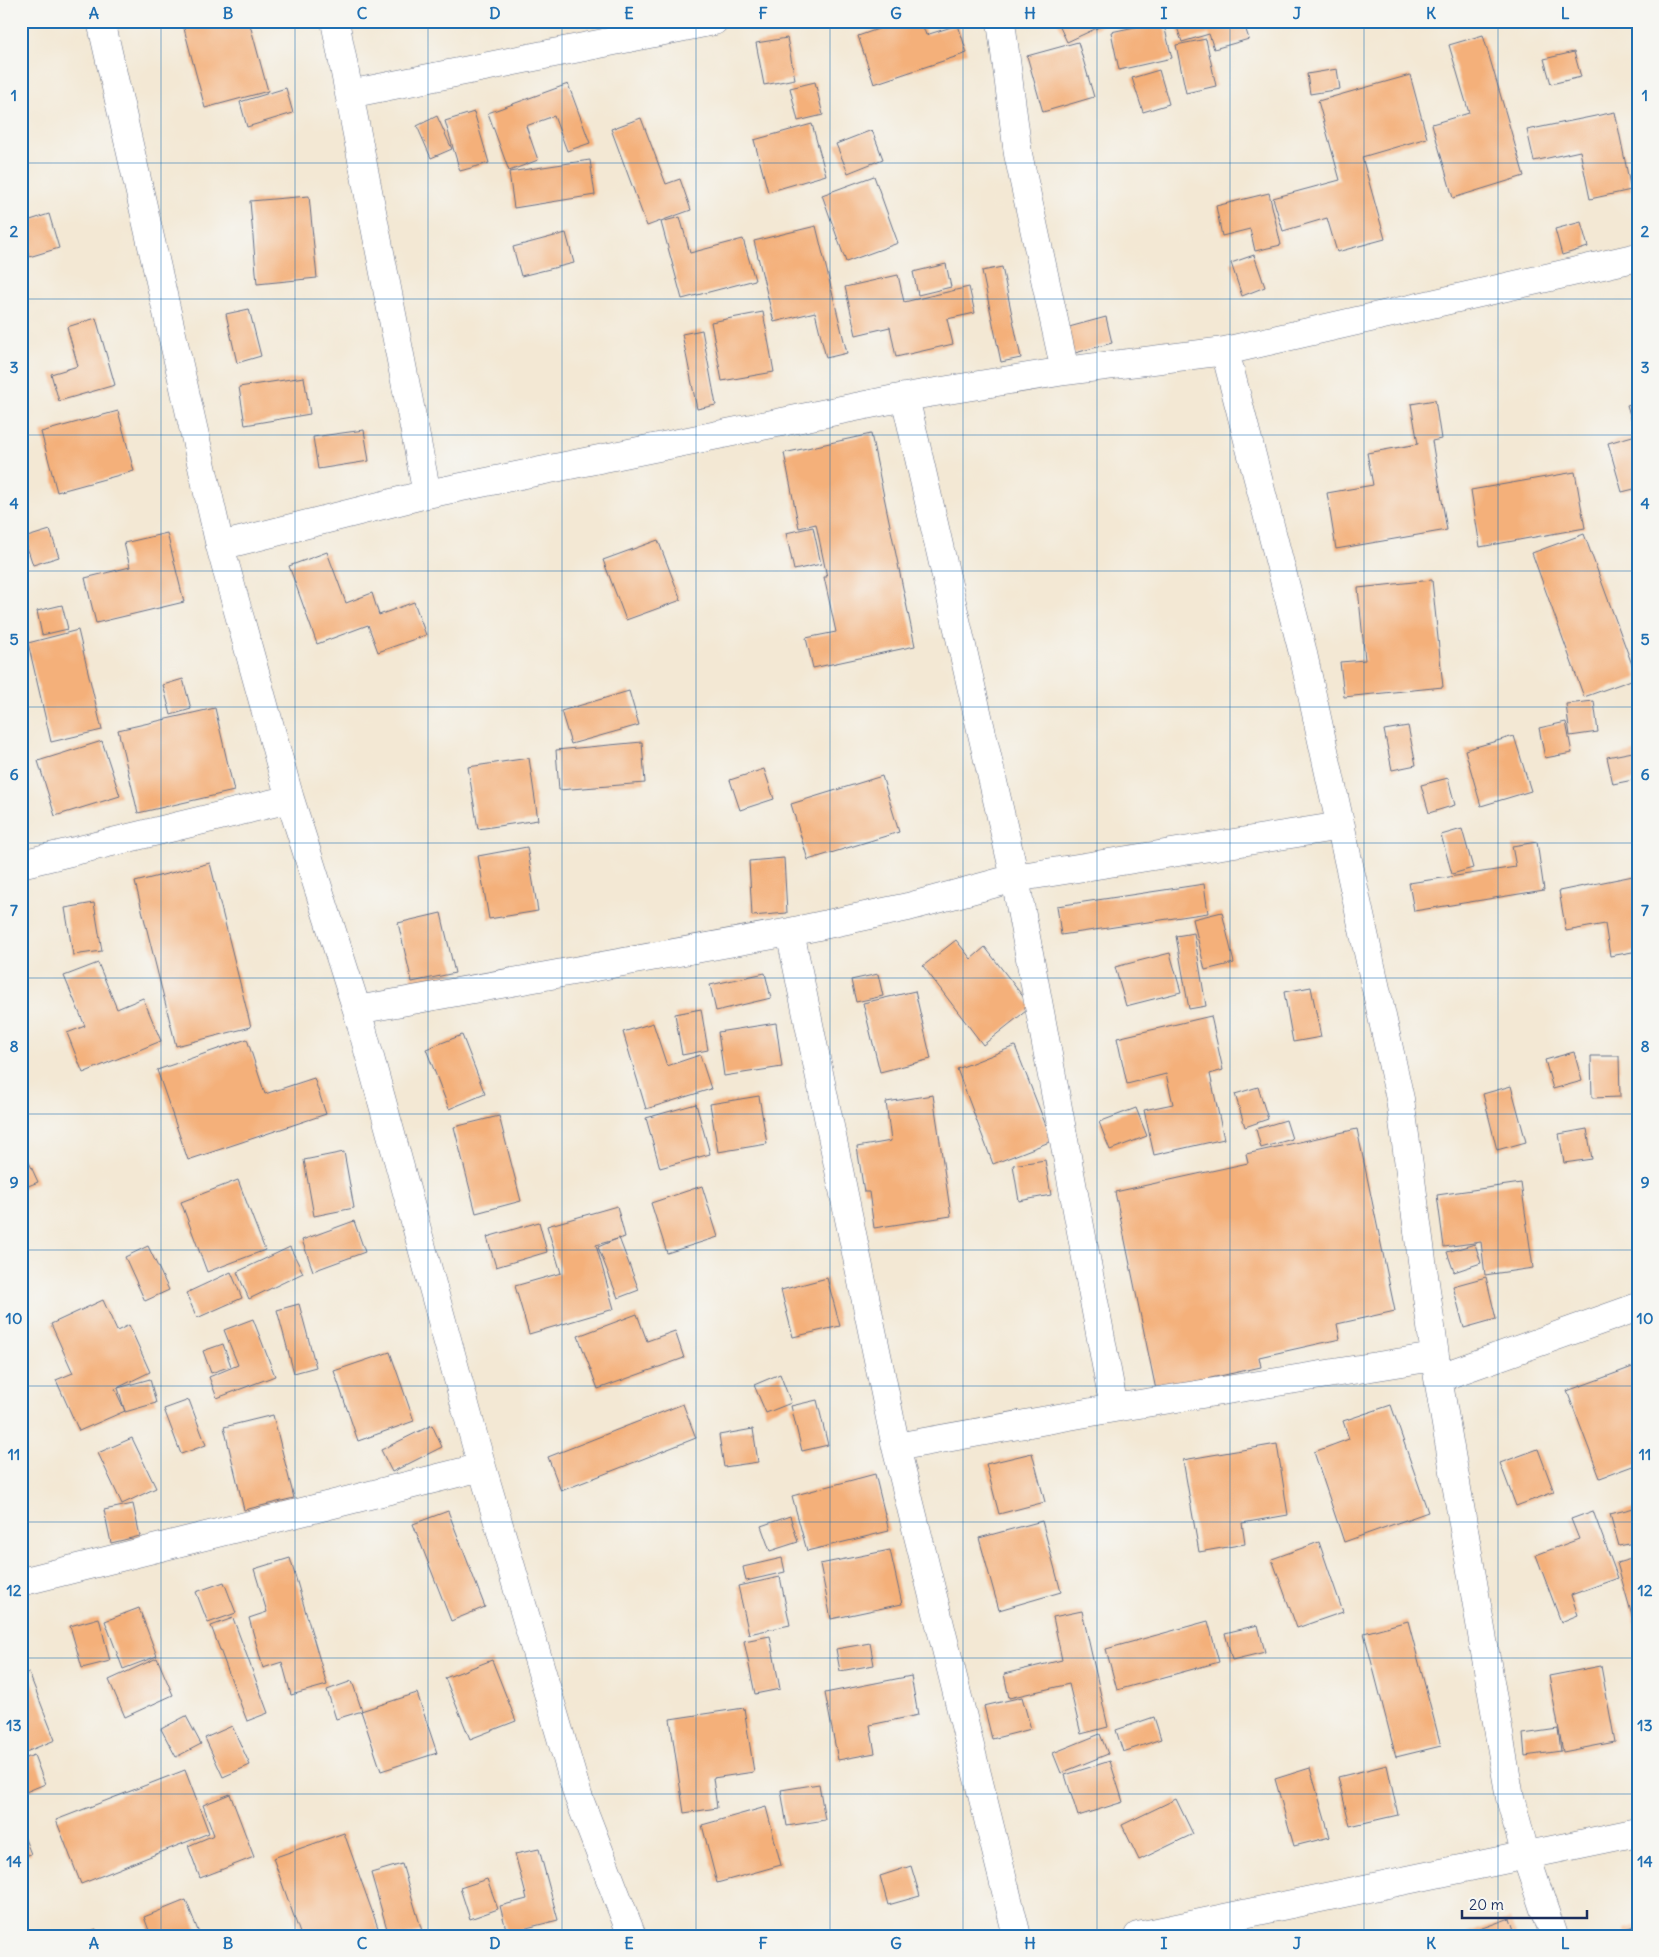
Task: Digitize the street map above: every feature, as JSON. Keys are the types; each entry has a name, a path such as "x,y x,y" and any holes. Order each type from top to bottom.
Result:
{"street":[{"path":"101,21 220,546 290,799 356,1010 482,1467 578,1796 632,1936"},
{"path":"335,21 427,494"},
{"path":"349,94 714,21"},
{"path":"1001,21 1018,154 1065,371"},
{"path":"220,546 427,494 905,396 1065,371 1225,351 1638,258"},
{"path":"1225,351 1302,648 1400,1099 1436,1367 1510,1798 1526,1856 1553,1936"},
{"path":"905,396 1015,878 1114,1408"},
{"path":"21,864 290,799"},
{"path":"356,1010 790,932 908,907 1015,878 1341,826"},
{"path":"790,932 896,1448 1017,1936"},
{"path":"896,1448 1114,1408 1436,1367 1638,1307"},
{"path":"21,1582 482,1467"},
{"path":"1138,1936 1638,1832"}],"building":[{"path":"182,21 249,21 268,91 205,108"},
{"path":"901,21 921,21 926,35 958,25 967,53 874,84 858,36"},
{"path":"1057,21 1112,21 1067,42"},
{"path":"1163,21 1172,58 1119,70 1111,32"},
{"path":"1175,21 1243,21 1249,39 1214,49 1209,34 1182,42"},
{"path":"1483,35 1524,176 1453,198 1432,124 1469,113 1449,45"},
{"path":"787,38 795,79 764,85 756,43"},
{"path":"1206,39 1216,86 1186,93 1176,45"},
{"path":"1078,42 1094,97 1043,112 1027,56"},
{"path":"1574,52 1581,77 1551,84 1544,59"},
{"path":"1337,69 1340,89 1310,94 1307,74"},
{"path":"1159,70 1169,104 1143,112 1132,78"},
{"path":"1410,75 1427,138 1362,157 1385,239 1337,252 1327,218 1283,231 1273,198 1340,180 1318,101"},
{"path":"815,82 823,115 798,121 790,88"},
{"path":"568,84 590,143 567,151 554,116 526,126 538,160 509,171 488,113"},
{"path":"286,88 293,113 247,127 240,102"},
{"path":"474,112 489,163 460,171 445,121"},
{"path":"1615,112 1631,190 1590,199 1580,151 1534,161 1527,130"},
{"path":"437,116 452,149 431,158 417,126"},
{"path":"641,118 666,184 680,179 691,210 647,226 611,129"},
{"path":"812,124 826,175 768,192 754,140"},
{"path":"872,130 883,159 848,173 836,144"},
{"path":"590,160 595,195 514,208 509,172"},
{"path":"874,176 898,243 846,262 822,195"},
{"path":"1269,193 1281,245 1255,251 1250,229 1222,236 1216,206"},
{"path":"309,196 317,278 257,284 250,201"},
{"path":"49,214 59,248 29,257 21,231 21,223"},
{"path":"680,217 690,253 743,239 755,280 682,299 661,222"},
{"path":"1581,222 1588,247 1562,255 1555,229"},
{"path":"816,226 847,353 826,358 815,312 774,322 754,241"},
{"path":"566,233 574,263 521,276 513,247"},
{"path":"1254,255 1265,287 1242,296 1231,263"},
{"path":"946,264 951,287 918,295 913,272"},
{"path":"1002,267 1021,358 1001,362 982,271"},
{"path":"898,275 904,302 969,287 975,313 947,319 953,344 896,357 890,327 856,335 845,287"},
{"path":"249,309 261,356 237,363 226,314"},
{"path":"763,312 774,372 722,381 711,322"},
{"path":"1106,317 1112,343 1064,356 1058,330"},
{"path":"96,318 115,385 59,401 51,374 78,366 67,327"},
{"path":"702,330 716,405 697,409 682,334"},
{"path":"304,377 310,414 245,425 239,387"},
{"path":"1435,400 1441,439 1432,441 1447,530 1336,549 1327,493 1373,485 1367,453 1418,444 1411,404"},
{"path":"1638,402 1638,488 1622,492 1608,443 1636,435 1627,405"},
{"path":"118,411 134,471 57,492 41,432"},
{"path":"364,430 369,461 318,469 313,437"},
{"path":"871,434 915,646 813,668 806,638 836,632 824,577 827,577 816,524 799,528 784,453"},
{"path":"1575,472 1585,528 1480,547 1471,490"},
{"path":"813,527 821,564 794,570 786,533"},
{"path":"50,530 59,557 33,565 24,538"},
{"path":"167,533 184,602 96,623 85,578 130,567 124,543"},
{"path":"1584,534 1637,678 1584,697 1532,553"},
{"path":"658,540 681,600 626,620 603,560"},
{"path":"327,552 346,603 372,593 379,615 414,602 426,635 378,652 368,625 317,644 289,566"},
{"path":"1432,580 1443,687 1344,697 1340,662 1365,660 1358,588"},
{"path":"62,605 68,629 42,635 37,611"},
{"path":"78,630 102,730 51,742 28,643"},
{"path":"183,679 191,709 171,715 163,685"},
{"path":"629,691 639,725 571,744 561,711"},
{"path":"1594,701 1598,732 1570,736 1566,704"},
{"path":"215,708 234,791 138,813 118,730"},
{"path":"1566,722 1572,753 1545,758 1539,728"},
{"path":"1408,726 1416,765 1392,770 1384,730"},
{"path":"1514,736 1531,791 1481,806 1465,750"},
{"path":"102,741 120,796 55,816 38,761"},
{"path":"642,742 645,783 559,790 556,750"},
{"path":"1638,751 1638,779 1613,784 1607,757"},
{"path":"529,758 538,820 478,829 468,767"},
{"path":"764,769 774,799 740,810 730,780"},
{"path":"882,776 899,832 808,860 791,804"},
{"path":"1448,778 1455,805 1429,813 1421,785"},
{"path":"1462,829 1473,868 1452,874 1441,835"},
{"path":"1537,842 1544,890 1414,911 1409,883 1516,867 1512,846"},
{"path":"527,847 538,911 489,919 478,856"},
{"path":"784,858 787,913 752,916 749,861"},
{"path":"210,863 251,1027 176,1046 135,882"},
{"path":"1638,875 1638,951 1610,956 1605,924 1566,931 1559,891"},
{"path":"1204,884 1208,913 1061,935 1057,906"},
{"path":"94,903 102,951 73,955 65,908"},
{"path":"1222,912 1234,963 1205,970 1193,919"},
{"path":"441,913 455,973 412,982 398,923"},
{"path":"1194,933 1206,1006 1189,1009 1176,936"},
{"path":"956,940 971,959 985,947 1031,1007 983,1045 923,966"},
{"path":"1170,953 1181,992 1126,1006 1115,967"},
{"path":"98,963 117,1009 143,998 161,1041 83,1073 67,1033 85,1026 64,976"},
{"path":"765,973 771,998 716,1011 710,985"},
{"path":"878,974 883,996 856,1002 851,980"},
{"path":"1311,987 1321,1037 1293,1042 1284,992"},
{"path":"915,991 931,1059 880,1072 863,1003"},
{"path":"701,1009 708,1050 682,1055 675,1014"},
{"path":"1211,1016 1223,1070 1210,1074 1224,1139 1154,1155 1144,1110 1173,1104 1166,1074 1127,1084 1117,1038"},
{"path":"653,1023 667,1066 700,1055 711,1089 646,1109 623,1032"},
{"path":"776,1023 782,1067 724,1076 718,1032"},
{"path":"462,1035 485,1094 449,1109 426,1049"},
{"path":"247,1039 265,1094 314,1078 326,1114 188,1160 157,1070"},
{"path":"1015,1046 1052,1141 993,1164 957,1069"},
{"path":"1574,1052 1582,1081 1553,1089 1545,1060"},
{"path":"1591,1056 1619,1056 1620,1097 1592,1098"},
{"path":"1511,1086 1526,1142 1497,1150 1483,1094"},
{"path":"1258,1087 1268,1119 1245,1127 1235,1094"},
{"path":"933,1095 951,1216 874,1228 869,1192 864,1192 857,1147 891,1141 886,1102"},
{"path":"759,1096 767,1144 718,1152 710,1104"},
{"path":"696,1104 710,1154 660,1168 646,1118"},
{"path":"1136,1108 1147,1136 1110,1150 1099,1122"},
{"path":"499,1116 521,1201 476,1213 454,1127"},
{"path":"1286,1120 1292,1139 1261,1148 1256,1129"},
{"path":"1357,1129 1395,1311 1337,1324 1340,1339 1259,1357 1261,1367 1156,1390 1115,1192 1248,1163 1246,1154"},
{"path":"1587,1129 1592,1159 1564,1163 1559,1134"},
{"path":"344,1152 354,1208 314,1216 304,1160"},
{"path":"28,1160 38,1182 21,1189 21,1163"},
{"path":"1045,1160 1051,1195 1019,1201 1013,1165"},
{"path":"238,1180 265,1250 207,1272 181,1202"},
{"path":"1521,1183 1533,1268 1485,1275 1481,1242 1444,1247 1437,1195"},
{"path":"702,1186 718,1237 667,1253 651,1203"},
{"path":"617,1206 625,1237 596,1245 614,1309 529,1334 515,1286 561,1273 547,1226"},
{"path":"354,1221 365,1252 313,1271 302,1240"},
{"path":"539,1222 547,1252 496,1267 487,1237"},
{"path":"619,1238 639,1290 618,1298 598,1247"},
{"path":"1475,1244 1481,1263 1454,1272 1447,1252"},
{"path":"148,1246 169,1290 145,1301 125,1257"},
{"path":"290,1247 303,1273 249,1299 237,1272"},
{"path":"231,1272 242,1298 197,1318 186,1293"},
{"path":"1486,1277 1496,1319 1464,1328 1453,1286"},
{"path":"827,1278 840,1326 793,1337 781,1290"},
{"path":"103,1300 117,1331 129,1325 150,1372 115,1389 125,1411 79,1431 56,1380 73,1373 51,1324"},
{"path":"299,1304 316,1367 294,1373 277,1310"},
{"path":"637,1314 647,1341 675,1331 684,1358 598,1389 578,1336"},
{"path":"253,1319 275,1376 217,1398 209,1377 238,1365 224,1330"},
{"path":"223,1344 231,1366 211,1373 203,1351"},
{"path":"390,1352 414,1421 358,1441 334,1371"},
{"path":"1638,1365 1638,1464 1600,1478 1567,1391"},
{"path":"780,1374 791,1403 766,1413 754,1385"},
{"path":"150,1379 156,1403 125,1412 118,1388"},
{"path":"189,1400 206,1445 181,1454 164,1409"},
{"path":"817,1400 828,1445 802,1451 791,1406"},
{"path":"683,1404 696,1438 561,1491 548,1457"},
{"path":"1391,1405 1428,1512 1344,1542 1314,1452 1349,1439 1343,1421"},
{"path":"273,1415 294,1498 244,1510 224,1427"},
{"path":"432,1425 442,1447 392,1472 381,1450"},
{"path":"753,1429 758,1462 724,1467 719,1435"},
{"path":"132,1438 156,1488 122,1504 98,1453"},
{"path":"1277,1444 1288,1515 1242,1523 1245,1544 1199,1552 1183,1460"},
{"path":"1538,1449 1554,1492 1516,1506 1500,1463"},
{"path":"1032,1453 1045,1502 999,1514 986,1464"},
{"path":"875,1474 889,1531 807,1551 792,1496"},
{"path":"133,1504 140,1536 111,1543 104,1510"},
{"path":"1638,1507 1638,1542 1619,1546 1610,1514"},
{"path":"448,1511 485,1607 451,1621 413,1524"},
{"path":"1593,1511 1618,1578 1571,1595 1578,1615 1561,1622 1536,1555 1579,1539 1571,1519"},
{"path":"790,1516 798,1542 770,1551 761,1526"},
{"path":"1042,1521 1061,1592 999,1610 979,1538"},
{"path":"1319,1542 1343,1612 1297,1628 1272,1559"},
{"path":"890,1550 902,1604 831,1619 820,1564"},
{"path":"1638,1557 1638,1633 1637,1633 1617,1563"},
{"path":"290,1558 327,1685 291,1695 282,1662 263,1668 249,1618 267,1612 254,1569"},
{"path":"782,1558 785,1572 746,1581 743,1567"},
{"path":"780,1577 790,1625 749,1634 738,1586"},
{"path":"224,1582 236,1613 208,1623 196,1592"},
{"path":"139,1608 157,1656 123,1669 105,1621"},
{"path":"1082,1611 1108,1727 1081,1734 1069,1684 1009,1698 1004,1674 1062,1660 1053,1617"},
{"path":"99,1618 110,1661 82,1668 70,1626"},
{"path":"233,1618 268,1713 247,1721 211,1626"},
{"path":"1208,1621 1219,1662 1117,1690 1106,1649"},
{"path":"1408,1621 1441,1746 1396,1757 1364,1633"},
{"path":"1258,1625 1265,1652 1232,1660 1225,1633"},
{"path":"770,1636 780,1689 755,1694 744,1641"},
{"path":"870,1643 874,1665 840,1671 836,1649"},
{"path":"157,1658 173,1695 125,1717 109,1680"},
{"path":"1638,1658 1638,1686 1637,1686 1632,1659"},
{"path":"492,1660 516,1721 470,1739 445,1678"},
{"path":"1601,1666 1615,1742 1563,1752 1549,1676"},
{"path":"29,1673 55,1740 21,1754 21,1676"},
{"path":"911,1676 918,1715 870,1725 875,1753 838,1760 825,1693"},
{"path":"352,1681 362,1711 336,1719 327,1690"},
{"path":"417,1693 437,1753 381,1771 361,1711"},
{"path":"1022,1697 1031,1729 992,1739 984,1706"},
{"path":"744,1708 754,1772 713,1778 717,1808 684,1813 670,1719"},
{"path":"186,1716 201,1744 176,1757 161,1729"},
{"path":"1154,1717 1161,1739 1123,1752 1116,1730"},
{"path":"232,1726 250,1765 223,1777 205,1738"},
{"path":"1558,1729 1561,1751 1525,1756 1523,1734"},
{"path":"1100,1734 1108,1754 1061,1773 1053,1753"},
{"path":"34,1755 45,1784 21,1794 21,1760"},
{"path":"1110,1761 1123,1802 1078,1816 1065,1775"},
{"path":"1387,1765 1398,1815 1350,1826 1338,1777"},
{"path":"1310,1768 1330,1837 1294,1846 1275,1779"},
{"path":"185,1770 209,1833 81,1884 56,1820"},
{"path":"819,1784 825,1820 787,1826 781,1790"},
{"path":"230,1794 254,1857 200,1878 188,1846 214,1835 203,1805"},
{"path":"1176,1799 1193,1834 1139,1860 1122,1825"},
{"path":"766,1807 781,1865 717,1883 702,1825"},
{"path":"344,1833 381,1936 301,1936 273,1858"},
{"path":"21,1834 23,1834 31,1854 21,1857"},
{"path":"539,1849 558,1920 507,1933 500,1906 527,1899 515,1854"},
{"path":"402,1864 422,1931 404,1936 389,1936 371,1873"},
{"path":"911,1866 920,1896 888,1905 880,1876"},
{"path":"487,1879 498,1909 470,1919 460,1888"},
{"path":"186,1900 200,1936 151,1936 144,1917"},
{"path":"1510,1918 1516,1936 1466,1936 1466,1934"},
{"path":"1638,1925 1638,1936 1625,1936 1624,1929"},
{"path":"96,1929 98,1936 78,1936"}]}
